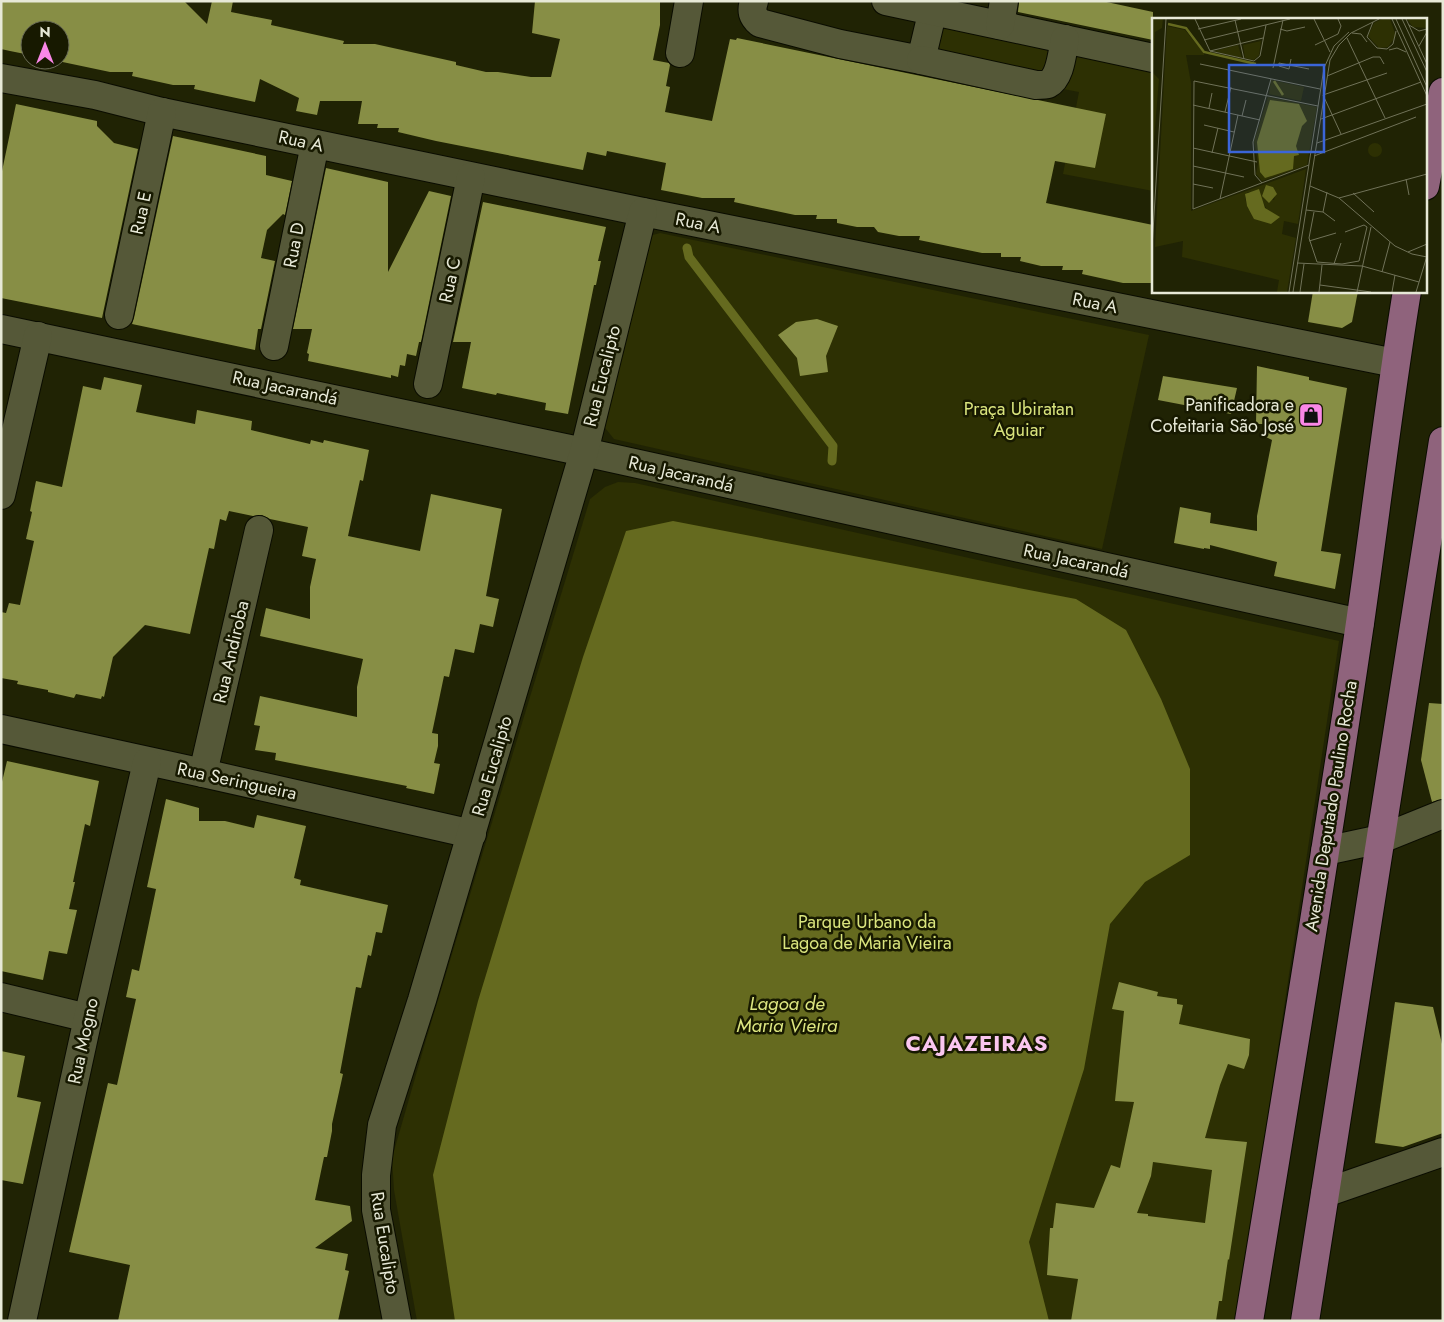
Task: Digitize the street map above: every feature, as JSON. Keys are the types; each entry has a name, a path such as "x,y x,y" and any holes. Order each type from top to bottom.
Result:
{"main road":[{"path":"1426,176 1429,144 1443,92"},
{"name":"Avenida Deputado Paulino Rocha","path":"1249,1321 1360,623 1395,363 1407,292"},
{"path":"1305,1321 1442,462"}],"street":[{"path":"680,53 689,1"},
{"path":"754,1 753,17 760,23 840,44 1036,85 1048,84 1054,79 1065,39"},
{"path":"886,1 1002,13 1065,39 1152,58"},
{"path":"921,60 934,6"},
{"name":"Rua A","path":"3,85 94,95 162,112 471,177 1395,363"},
{"name":"Rua E","path":"119,315 162,112"},
{"name":"Rua D","path":"274,346 315,144"},
{"name":"Rua C","path":"428,384 471,177"},
{"name":"Rua Eucalipto","path":"397,1321 376,1210 376,1175 382,1126 472,834 584,452 642,212"},
{"name":"Rua Jacarandá","path":"1,328 584,452 1360,623"},
{"path":"1,495 38,336"},
{"name":"Rua Andiroba","path":"203,773 259,530"},
{"name":"Rua Seringueira","path":"1,729 472,834"},
{"name":"Rua Mogno","path":"22,1321 88,1018 147,762"},
{"path":"1325,851 1381,839 1443,814"},
{"path":"1,997 88,1018"},
{"path":"1325,1192 1443,1152"}],"green space":[{"path":"941,24 1152,67 1152,191 1063,174 1079,92 932,64"},
{"name":"Praça Ubiratan Aguiar","path":"660,233 1149,335 1102,549 614,439 602,424 649,236"},
{"name":"Lagoa de Maria Vieira","path":"618,482 635,483 1339,641 1237,1321 417,1321 394,1190 392,1158 590,499 605,487"}],"water":[{"name":"Lagoa de Maria Vieira","path":"673,521 1076,599 1126,630 1161,699 1190,769 1190,855 1145,882 1110,924 1084,1069 1029,1242 1049,1321 455,1321 433,1175 478,1001 583,657 626,531"}],"building":[{"path":"1,1 184,1 207,24 212,1 233,1 231,12 272,20 271,25 344,41 343,44 375,44 456,62 456,65 486,72 531,77 551,77 560,39 532,33 535,1 660,1 660,25 653,60 669,63 670,65 666,86 670,87 665,112 712,121 730,39 736,40 737,38 1106,114 1095,168 1055,161 1046,203 1152,225 1152,283 1123,283 1082,274 1083,270 1062,270 1063,266 1041,266 1020,261 1021,257 1001,257 1001,253 982,253 919,240 920,236 899,236 878,232 874,227 857,227 837,223 837,219 816,219 817,215 795,215 734,202 735,198 702,198 661,190 666,163 607,151 606,156 587,152 583,170 436,141 398,132 399,128 377,128 378,124 358,124 362,101 320,101 317,115 296,111 299,98 260,79 255,102 194,89 195,85 173,85 132,76 133,72 110,72 70,64 70,20 20,20 20,53 1,49"},
{"path":"1019,1 1102,1 1153,12 1152,40 1018,12"},
{"path":"16,104 97,121 97,126 114,143 138,149 102,318 1,298 1,176"},
{"path":"173,136 266,156 266,175 292,181 285,215 283,214 267,230 261,258 275,261 261,329 258,329 255,350 132,324"},
{"path":"326,168 388,182 388,272 429,191 451,196 421,342 419,342 416,356 407,354 405,366 400,365 398,377 391,375 391,378 308,361 309,354 307,353 312,329 293,329"},
{"path":"483,202 606,227 598,261 601,261 596,285 594,285 568,414 545,410 546,403 462,388 471,342 453,342"},
{"path":"1313,292 1358,292 1352,322 1342,328 1308,322"},
{"path":"817,319 838,326 826,356 828,372 800,376 797,358 778,335 796,322"},
{"path":"1257,366 1309,377 1309,380 1347,388 1321,551 1341,554 1335,589 1274,576 1277,562 1210,545 1210,549 1204,549 1174,543 1180,507 1211,513 1210,523 1257,531 1257,516 1272,440 1264,436 1267,424 1256,424"},
{"path":"1163,376 1237,388 1231,414 1158,400"},
{"path":"104,377 142,385 136,412 195,424 197,410 252,421 251,430 310,444 311,440 323,443 324,440 369,450 363,481 360,480 348,536 420,551 431,494 502,509 486,596 499,599 493,627 480,624 474,653 455,649 449,677 444,676 432,733 438,734 438,746 434,763 440,764 434,794 406,788 407,786 275,760 276,753 255,750 260,726 254,725 260,696 357,717 357,687 363,659 260,636 266,608 310,619 310,587 316,559 302,556 308,527 270,519 262,515 253,516 229,511 226,521 220,519 214,549 209,548 190,634 145,625 113,657 104,697 102,696 101,699 76,694 74,698 48,692 48,690 17,684 18,681 1,678 1,612 6,613 9,603 20,605 34,541 26,539 36,481 62,487 83,386 101,390"},
{"path":"1429,703 1443,704 1443,799 1432,802 1421,760"},
{"path":"7,761 99,781 90,826 85,824 73,882 75,882 69,909 77,910 67,954 49,951 43,980 1,971 1,786"},
{"path":"166,799 199,808 199,821 225,821 254,828 257,815 306,826 294,878 301,880 300,885 388,905 382,933 376,932 371,956 368,955 361,988 356,987 340,1073 343,1074 327,1157 324,1157 315,1200 350,1206 352,1221 315,1248 348,1254 345,1270 349,1271 338,1321 118,1321 130,1265 69,1252 108,1083 117,1085 136,999 126,997 132,969 139,971 156,889 147,887"},
{"path":"1119,982 1158,992 1157,996 1177,999 1177,1004 1183,1005 1179,1024 1250,1039 1249,1055 1244,1069 1228,1064 1205,1138 1247,1142 1222,1301 1219,1301 1216,1321 1071,1321 1078,1279 1047,1275 1050,1228 1053,1228 1056,1203 1094,1208 1111,1165 1120,1168 1134,1102 1115,1101 1124,1011 1112,1009","holes":["1153,1162 1212,1170 1205,1223 1137,1213 1151,1176"]},
{"path":"1395,1002 1433,1007 1443,1048 1443,1133 1403,1147 1375,1143"},
{"path":"1,1051 25,1056 17,1097 41,1102 23,1184 1,1180"}],"waterway":[{"path":"687,248 689,257 833,446 832,461"}],"place":[{"name":"Panificadora e Cofeitaria São José","path":"1311,415"}],"district":[{"name":"CAJAZEIRAS","path":"977,1043"}],"park label":[{"name":"Parque Urbano da Lagoa de Maria Vieira","path":"867,932"}]}
